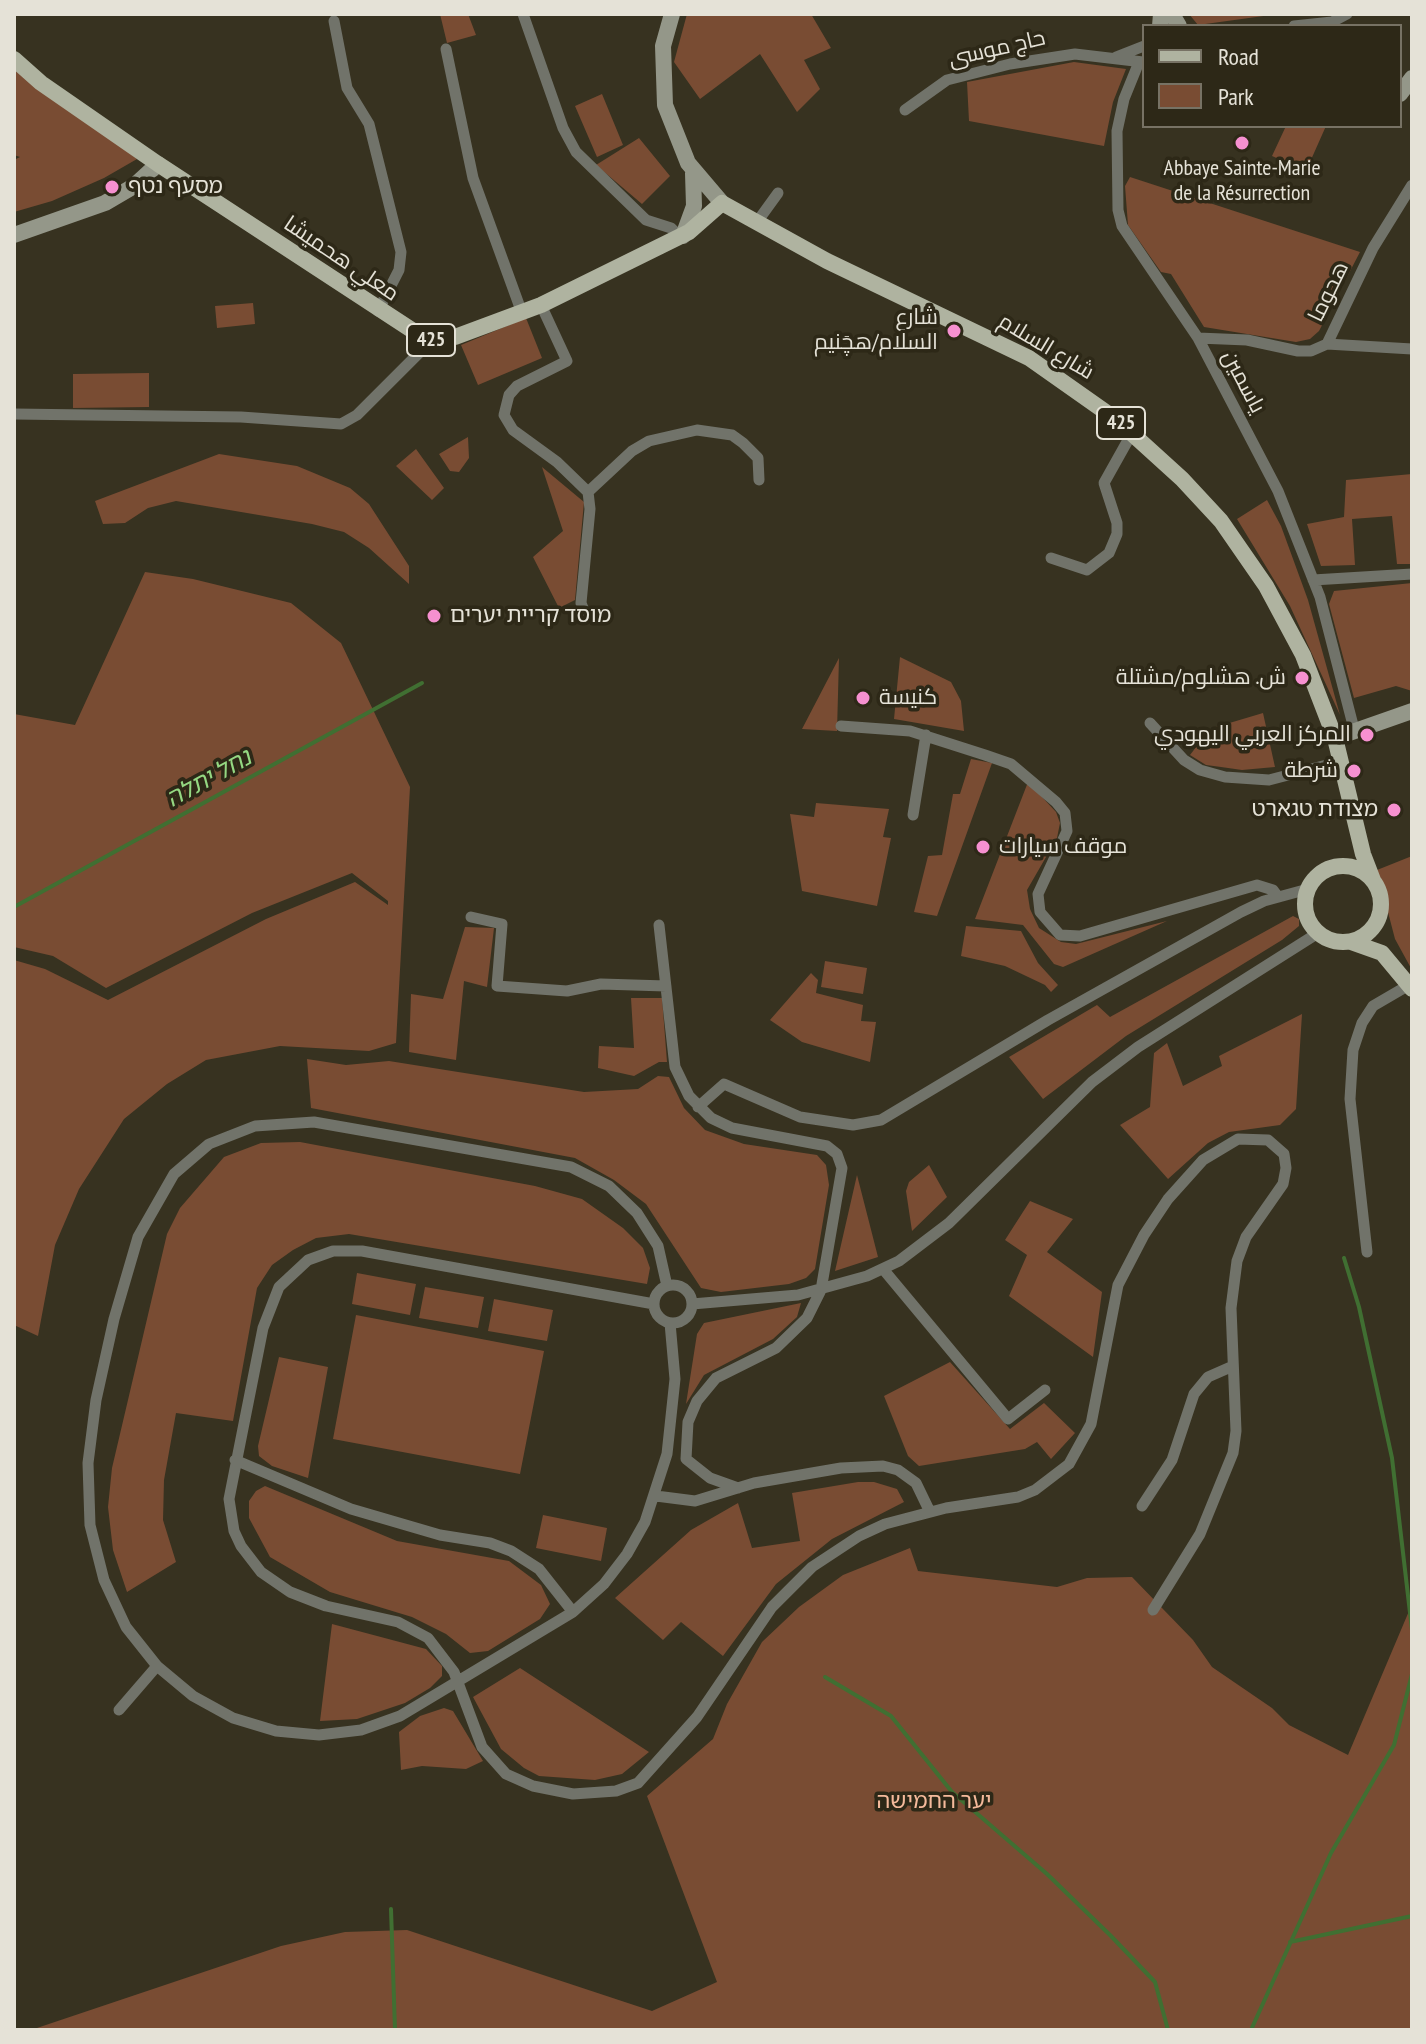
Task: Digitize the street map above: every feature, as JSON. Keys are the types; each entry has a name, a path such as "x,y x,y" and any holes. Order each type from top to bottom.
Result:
{"main road":[{"name":"شارع السلام","path":"672,14 663,46 662,86 670,124 693,171 722,203 858,276 1029,358 1132,433 1203,501 1249,559 1292,632 1335,738 1354,806 1363,854 1373,880"},
{"name":"425","path":"14,59 41,83 158,164"},
{"path":"1405,95 1412,78"},
{"path":"14,235 113,199 158,164"},
{"name":"معلي هحميشا","path":"158,164 378,311 432,340"},
{"path":"682,236 694,206 693,171"},
{"name":"425","path":"432,340 455,337 541,305 682,236 722,203"},
{"path":"1335,738 1412,711"},
{"name":"شارع السلام","path":"1333,867 1351,846 1355,828 1354,806"},
{"path":"1333,867 1356,868 1373,880"},
{"name":"425","path":"1308,889 1323,872 1333,867"},
{"name":"425","path":"1373,880 1378,889 1384,942 1407,982"},
{"path":"1308,889 1306,913 1318,933 1328,940 1351,942 1382,953 1407,982"},
{"path":"1351,942 1371,931 1381,910"}],"street":[{"path":"523,14 563,128 576,152 646,220 671,228 682,236"},
{"path":"1313,24 1332,22 1347,14"},
{"path":"334,21 347,88 369,124 401,252 399,270 378,311"},
{"name":"حاج موسى","path":"1108,58 1142,47"},
{"path":"446,49 473,178 522,313"},
{"name":"حاج موسى","path":"905,110 947,80 967,73 1064,55 1142,62"},
{"name":"ياسمين","path":"1142,62 1124,99 1117,131 1118,210 1122,226 1198,338 1278,491 1313,580 1354,729"},
{"name":"هحوما","path":"1198,338 1247,340 1298,351 1311,351 1327,344 1373,248 1412,185"},
{"path":"757,222 778,193"},
{"path":"541,305 567,361 517,386 509,395 504,415 513,430 557,462 588,492 590,509 581,603 584,611 598,617"},
{"path":"14,414 241,417 341,424 357,415 432,340"},
{"path":"1327,344 1412,349"},
{"path":"588,492 632,451 649,441 697,430 724,432 743,443 758,458 759,480"},
{"path":"1051,558 1087,570 1109,553 1117,534 1117,523 1104,483 1132,433"},
{"path":"1313,580 1412,574"},
{"path":"1150,723 1184,760 1200,770 1225,777 1269,780 1342,761"},
{"path":"841,726 926,735 1011,764 1034,781 1065,813 1065,841 1038,894 1040,912 1060,935 1080,936 1257,885 1273,890 1278,897"},
{"path":"913,815 926,735"},
{"path":"698,1107 724,1084 800,1117 853,1125 881,1120 1061,1013 1241,912 1308,889"},
{"path":"471,917 502,924 497,986 567,991 601,984 666,986"},
{"path":"659,925 675,1067 698,1107 732,1128 823,1145 837,1154 842,1180 821,1290 807,1318 791,1337 751,1363 716,1378 697,1401 688,1422 686,1459 710,1478 738,1488"},
{"path":"692,1304 764,1300 821,1290 883,1269 938,1233 1059,1112 1138,1047 1318,933"},
{"path":"1367,1252 1350,1099 1353,1050 1362,1023 1373,1006 1407,982"},
{"path":"667,1286 658,1246 637,1213 609,1186 571,1167 314,1122 255,1126 230,1133 190,1158 160,1193 129,1261 100,1379 88,1463 90,1525 104,1580 126,1627 157,1666 193,1696 233,1718 276,1731 319,1735 361,1730 400,1716 536,1638 573,1612 604,1584 627,1554 656,1496 672,1417 675,1379 670,1323"},
{"path":"654,1304 362,1251 320,1255 287,1276 272,1300 235,1460 230,1516 241,1546 261,1572 307,1599 414,1630 440,1650 457,1681 482,1747 497,1767 515,1779 573,1794 616,1791 638,1783 697,1717 754,1630 791,1585 812,1567 859,1536 930,1512 1018,1497 1044,1484 1069,1464 1091,1424 1113,1305 1125,1267 1168,1199 1203,1160 1238,1139 1257,1138 1279,1147 1286,1168 1283,1184 1246,1237 1237,1261 1231,1308 1233,1453 1200,1534 1153,1610"},
{"path":"883,1269 1008,1419 1045,1390"},
{"path":"667,1286 685,1289 692,1304 686,1318 670,1323 659,1317 654,1304 658,1292 667,1286"},
{"path":"1142,1506 1172,1460 1194,1394 1208,1377 1233,1366"},
{"path":"235,1460 351,1509 440,1535 490,1543 511,1551 539,1569 573,1612"},
{"path":"656,1496 695,1501 738,1488 841,1468 883,1466 898,1470 916,1483 930,1512"},
{"path":"119,1710 157,1666"}],"green space":[{"path":"440,14 468,14 476,35 447,43"},
{"path":"687,14 811,14 831,48 804,60 820,89 797,112 760,54 700,99 674,62"},
{"path":"1189,14 1278,14 1205,24 1197,24"},
{"path":"14,62 137,159 104,178 52,201 14,212 14,160 20,157 14,155"},
{"path":"1074,62 1126,69 1113,102 1104,146 969,121 967,82"},
{"path":"602,94 623,145 597,157 575,106"},
{"path":"1285,128 1325,128 1306,171 1272,156"},
{"path":"639,138 670,176 642,204 596,165"},
{"path":"1130,177 1360,252 1319,331 1310,339 1296,342 1204,327 1171,274 1161,272 1128,225 1125,186"},
{"path":"253,303 255,324 217,328 215,306"},
{"path":"526,318 542,358 478,385 461,345"},
{"path":"149,373 149,407 73,408 73,374"},
{"path":"468,437 469,458 459,472 450,471 439,454"},
{"path":"416,449 444,488 432,500 396,466"},
{"path":"219,454 297,466 350,488 369,504 409,566 409,584 369,548 344,532 312,524 176,501 148,508 125,523 103,524 95,501"},
{"path":"542,467 584,502 575,600 559,608 533,557 563,531"},
{"path":"1412,474 1412,564 1397,564 1392,516 1352,519 1355,565 1321,566 1307,524 1344,517 1346,480"},
{"path":"1267,500 1281,526 1308,600 1340,715 1290,606 1237,519"},
{"path":"145,572 193,579 291,603 341,643 410,787 396,1043 369,1051 280,1046 206,1060 167,1084 124,1119 79,1189 55,1245 38,1336 14,1325 14,960 45,969 108,1000 266,919 355,882 388,905 388,901 352,873 252,913 106,988 53,956 14,947 14,714 75,725"},
{"path":"1412,583 1412,691 1396,686 1354,698 1329,604 1334,591"},
{"path":"900,657 951,682 961,701 964,731 894,719"},
{"path":"839,658 837,731 802,729"},
{"path":"1263,713 1275,767 1242,770 1206,765 1190,755 1206,734 1216,727"},
{"path":"971,759 992,763 937,916 914,912 928,856 942,855 953,794 960,794"},
{"path":"1028,782 1056,812 1060,823 1057,838 1027,890 1030,909 1039,928 1061,942 1076,944 1167,921 1063,967 1054,964 1023,925 975,919"},
{"path":"816,803 889,809 883,837 891,838 877,906 802,891 790,814 814,817"},
{"path":"1412,856 1412,970 1395,939 1377,870"},
{"path":"1293,916 1299,919 1299,926 1282,940 1126,1036 1043,1099 1009,1057 1097,1005 1110,1017"},
{"path":"966,926 1021,931 1038,963 1058,985 1051,992 1045,985 1005,966 961,956"},
{"path":"465,927 494,928 487,987 464,981 456,1060 409,1052 411,994 443,999"},
{"path":"825,961 867,968 863,994 821,987"},
{"path":"811,973 818,980 816,993 863,1005 861,1021 876,1022 870,1062 802,1042 770,1020"},
{"path":"631,998 662,998 667,1062 659,1062 634,1076 598,1068 599,1046 634,1048"},
{"path":"1302,1014 1296,1109 1280,1125 1229,1132 1208,1143 1168,1179 1120,1125 1150,1107 1154,1053 1167,1043 1183,1086 1222,1066 1219,1056"},
{"path":"307,1059 346,1065 389,1061 584,1092 638,1089 658,1076 669,1077 684,1108 705,1130 744,1144 817,1155 826,1165 829,1185 815,1269 806,1278 789,1284 721,1292 701,1288 646,1204 614,1180 575,1158 311,1108"},
{"path":"300,1142 535,1186 582,1199 623,1228 643,1248 650,1268 647,1284 349,1234 316,1238 293,1250 272,1265 257,1288 233,1421 176,1413 164,1480 163,1520 176,1562 127,1592 113,1550 108,1507 112,1468 167,1234 180,1208 224,1157 261,1143"},
{"path":"929,1165 947,1197 912,1231 906,1191 909,1182"},
{"path":"857,1175 878,1257 835,1271"},
{"path":"1030,1201 1073,1219 1047,1252 1102,1292 1093,1357 1009,1296 1027,1255 1005,1240"},
{"path":"357,1273 416,1284 410,1315 352,1304"},
{"path":"425,1287 484,1297 478,1328 419,1318"},
{"path":"494,1299 553,1310 547,1341 488,1331"},
{"path":"801,1303 797,1317 773,1339 704,1375 686,1404 697,1334 704,1323"},
{"path":"356,1315 544,1351 520,1474 333,1439"},
{"path":"279,1357 328,1367 308,1478 272,1466 259,1456 258,1446"},
{"path":"950,1362 1010,1429 1044,1403 1075,1433 1051,1459 1037,1442 1025,1449 919,1466 908,1456 884,1396"},
{"path":"874,1482 897,1489 904,1502 832,1539 776,1584 723,1656 681,1622 663,1640 615,1598 691,1530 738,1503 752,1548 800,1541 792,1493"},
{"path":"265,1486 397,1541 509,1561 541,1585 550,1604 540,1619 488,1651 470,1653 446,1634 412,1617 330,1592 270,1557 249,1518 249,1501 256,1491"},
{"path":"543,1515 607,1528 601,1561 536,1548"},
{"name":"יער החמישה","path":"910,1548 918,1571 1057,1587 1087,1578 1132,1577 1193,1640 1212,1667 1272,1708 1289,1725 1348,1755 1412,1604 1412,2030 31,2030 281,1946 345,1932 407,1930 652,2011 717,1982 647,1796 713,1739 727,1704 762,1642 799,1607 843,1575"},
{"path":"332,1624 426,1649 442,1666 442,1676 430,1688 405,1703 357,1719 320,1721"},
{"path":"520,1668 649,1752 622,1774 595,1780 539,1776 524,1768 501,1749 473,1697"},
{"path":"444,1708 453,1711 483,1761 466,1769 422,1766 401,1770 399,1732 420,1716"}],"waterway":[{"name":"נחל יתלה","path":"14,907 422,683"},
{"path":"1344,1258 1359,1307 1392,1458 1412,1630"},
{"path":"1251,2030 1331,1853 1394,1745 1412,1674"},
{"path":"825,1677 891,1716 952,1792 1047,1874 1110,1935 1155,1982 1168,2030"},
{"path":"391,1909 395,2030"},
{"path":"1290,1942 1412,1916"}],"place":[{"name":"Abbaye Sainte-Marie de la Résurrection","path":"1242,143"},
{"name":"מסעף נטף","path":"112,187"},
{"name":"شارع السلام/هچَنيم","path":"954,331"},
{"name":"מוסד קריית יערים","path":"434,616"},
{"name":"ش. هشلوم/مشتلة","path":"1302,678"},
{"name":"كنيسة","path":"863,698"},
{"name":"المركز العربي اليهودي","path":"1367,735"},
{"name":"شرطة","path":"1354,771"},
{"name":"מצודת טגארט","path":"1394,810"},
{"name":"موقف سيارات","path":"983,847"}]}
